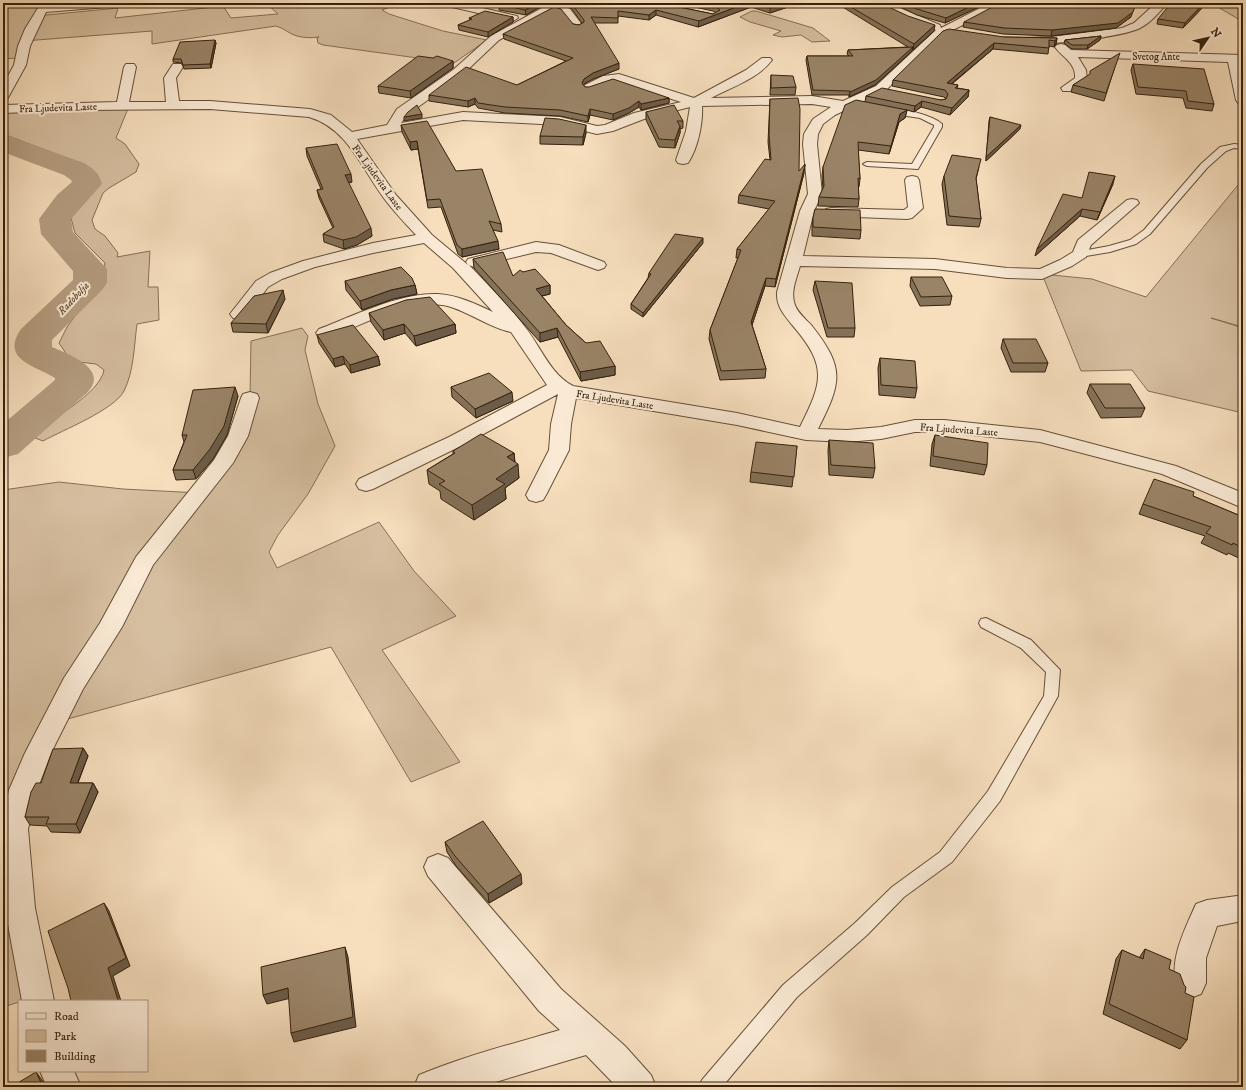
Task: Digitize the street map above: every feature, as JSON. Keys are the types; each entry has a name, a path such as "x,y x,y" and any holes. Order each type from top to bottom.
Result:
{"street":[{"path":"3,96 20,65 24,46 44,6 119,3"},
{"path":"446,3 526,20"},
{"path":"880,3 912,18 945,29 963,32"},
{"path":"806,434 825,395 828,380 827,366 810,335 787,308 784,300 807,212 815,194 810,144 811,134 818,122 830,112 880,89 937,34 998,3"},
{"path":"1016,39 1051,40 1110,34 1132,29 1162,3"},
{"path":"391,129 402,112 457,73 495,38 526,20 556,4 566,12 578,26"},
{"path":"1051,40 1057,43 1074,58 1082,74 1081,80 1066,88"},
{"name":"Svetog Ante","path":"1068,53 1128,56 1238,58"},
{"path":"1238,58 1242,100"},
{"path":"696,102 706,95 758,69 766,60"},
{"path":"122,106 127,88 130,67"},
{"path":"173,105 170,78 177,67"},
{"path":"589,88 607,80 619,78 696,102"},
{"path":"880,89 895,92"},
{"path":"349,136 464,116 560,121 582,127 602,130 639,116 696,102 812,100 847,103"},
{"path":"683,160 690,144 696,113 696,102"},
{"name":"Fra Ljudevita Laste","path":"3,109 210,105 310,113 326,118 349,136 391,198 427,238 459,265 519,331 549,376 564,389 737,419 806,434 847,436 881,433 915,426 944,426 1040,436 1169,470 1243,501"},
{"path":"807,212 907,215 916,208 912,180"},
{"path":"794,261 935,264 1007,273 1042,274 1066,264 1080,254 1084,243 1132,203"},
{"path":"239,314 262,284 276,276 310,264 366,250 427,238"},
{"path":"459,265 536,248 554,248 598,265"},
{"path":"325,333 407,303 440,298 472,308 519,331"},
{"path":"366,484 564,389"},
{"path":"536,495 559,450 564,389"},
{"path":"38,1000 20,908 14,836 14,829 23,790 38,753 73,685 110,627 144,562 223,463 238,436 250,398"},
{"path":"438,867 550,1000 613,1058 639,1087"},
{"path":"1190,983 1191,958 1207,914 1237,909 1243,910"},
{"path":"432,1087 492,1066 591,1037"},
{"path":"57,1072 64,1087"}],"lane":[{"path":"847,103 865,106"},
{"path":"867,164 915,167 938,127 938,124 927,118 880,109"},
{"path":"1080,254 1110,249 1133,242 1147,232 1204,166 1223,149 1234,146 1243,147"},
{"path":"709,1087 790,991 861,928 898,892 946,857 994,796 1051,696 1052,670 1026,644 986,623"}],"green space":[{"path":"3,3 45,3 36,16 118,8 115,18 223,6 231,18 278,14 266,3 394,3 398,4 382,10 389,14 443,31 487,40 454,63 323,45 318,43 317,38 319,37 299,37 276,26 152,44 152,31 24,41 16,58 3,59"},
{"path":"1211,3 1243,3 1243,20 1240,20"},
{"path":"752,11 813,28 830,41 812,42 801,35 782,37 773,35 781,31 750,22 740,17"},
{"path":"129,106 116,138 125,144 139,164 136,172 103,193 92,220 95,229 105,236 118,253 117,257 150,251 148,287 158,287 159,320 137,324 130,375 124,391 118,398 110,405 87,419 43,441 27,435 60,415 83,398 100,379 104,370 96,364 79,362 67,355 59,343 67,327 103,278 105,263 75,233 71,218 80,200 94,188 91,170 59,155 3,134 3,109"},
{"path":"1238,185 1243,187 1243,327 1211,318 1243,328 1243,413 1148,391 1132,370 1081,371 1042,274 1092,279 1146,297"},
{"path":"302,328 308,336 305,350 318,404 335,446 308,494 278,535 269,552 277,568 379,522 414,571 456,616 382,650 460,762 411,782 331,647 53,723 3,830 3,490 59,482 123,489 200,493 250,398 251,341"},
{"path":"3,872 25,1000 18,1000 18,1002 3,1007"}],"building":[{"path":"538,3 525,10 499,4"},
{"path":"571,3 663,3 713,14 720,10 714,5 702,3 747,3 699,21 656,10 649,15 618,11 618,18 591,17 619,63 593,73 584,79 582,83 585,87 613,79 669,98 641,104 639,101 629,108 613,114 590,109 588,116 560,110 505,107 478,103 475,98 468,101 429,95 466,67 517,85 573,58 503,34 554,7 561,9 573,24 579,25 584,22 584,20"},
{"path":"755,3 785,3 770,8"},
{"path":"844,3 880,3 908,16 935,25 914,44"},
{"path":"903,3 977,3 946,18"},
{"path":"1000,3 1136,3 1133,12 1118,23 1052,30 1004,28 964,22"},
{"path":"1171,3 1204,3 1185,23 1158,19"},
{"path":"485,11 513,17 488,32 458,25 472,19 469,18"},
{"path":"949,29 1004,37 1057,38 1055,41 1049,40 1049,48 994,43 947,83 958,85 955,88 969,90 952,108 922,101 915,106 866,96 882,88 941,100 946,99 948,94 945,90 893,80 943,31"},
{"path":"1101,36 1088,45 1072,45 1065,40"},
{"path":"215,40 210,64 183,65 181,59 173,59 180,42"},
{"path":"913,47 876,80 850,92 813,90 807,56 853,56 848,50"},
{"path":"1120,53 1106,93 1073,85 1090,74 1090,71"},
{"path":"418,56 433,58 437,56 453,61 410,91 378,86"},
{"path":"1133,64 1204,69 1214,104 1188,101 1186,91 1138,87"},
{"path":"771,75 793,76 796,87 771,88"},
{"path":"798,98 800,109 799,171 805,165 776,279 766,278 751,322 766,369 721,371 710,330 741,250 737,249 775,201 739,195 765,159 771,160 769,135 770,99"},
{"path":"856,100 907,110 900,114 891,146 858,142 860,179 858,178 859,199 819,197 824,186 823,167 845,105"},
{"path":"417,105 422,114 404,117 408,112"},
{"path":"674,105 683,121 677,121 680,126 675,140 659,139 646,112"},
{"path":"990,117 1021,125 986,157"},
{"path":"545,118 559,119 586,125 583,137 540,136"},
{"path":"427,121 456,171 482,169 501,224 489,221 498,241 462,249 457,245 440,199 427,200 417,141 410,142 401,125"},
{"path":"337,144 351,174 345,175 371,228 356,237 343,240 323,234 334,227 317,190 323,189 306,148"},
{"path":"952,155 981,159 976,178 981,219 949,216 944,176"},
{"path":"1089,172 1115,176 1100,212 1082,209 1037,249 1063,194 1082,198"},
{"path":"815,209 860,210 861,230 813,227"},
{"path":"675,234 703,238 643,313 631,304 651,274 649,273"},
{"path":"503,252 513,276 520,270 523,272 535,269 550,285 536,289 566,325 586,343 600,341 615,366 580,372 557,328 540,333 473,259"},
{"path":"401,267 412,278 415,285 391,290 360,301 345,281"},
{"path":"911,277 942,277 952,296 921,297"},
{"path":"815,281 852,283 855,328 828,328"},
{"path":"283,290 266,324 231,323 254,296"},
{"path":"430,297 455,324 414,336 404,324 383,330 369,313 406,300"},
{"path":"353,325 378,356 350,365 343,356 333,359 317,335"},
{"path":"1003,339 1036,339 1048,363 1013,363"},
{"path":"880,358 915,361 917,388 881,385"},
{"path":"489,373 512,392 475,409 451,387"},
{"path":"1090,384 1130,384 1145,408 1105,408"},
{"path":"235,387 224,426 210,449 193,470 173,470 187,435 182,435 193,390"},
{"path":"481,434 514,453 507,457 518,464 496,479 505,484 472,505 439,484 445,481 427,470 455,453 453,451"},
{"path":"935,435 988,443 987,465 933,456"},
{"path":"829,440 873,443 875,468 831,465"},
{"path":"756,442 797,446 794,477 751,472"},
{"path":"1154,479 1194,492 1193,496 1243,517 1243,548 1233,543 1232,545 1206,533 1211,527 1143,504"},
{"path":"83,748 70,783 93,783 76,824 46,824 49,817 25,817 31,792 36,783 41,783 53,749"},
{"path":"483,821 521,874 488,894 455,856 445,842"},
{"path":"104,903 126,958 108,968 118,1000 71,1000 48,931"},
{"path":"345,947 353,1017 291,1033 288,988 263,995 261,967"},
{"path":"1145,949 1171,960 1169,969 1180,974 1186,987 1185,993 1194,997 1187,1040 1109,1004 1122,950 1143,959"},
{"path":"36,1072 43,1087 11,1087"}],"waterway":[{"name":"Radobolja","path":"3,142 74,169 85,176 87,184 68,202 55,219 57,234 90,269 90,283 34,337 33,352 59,364 74,374 74,384 3,445"}]}
